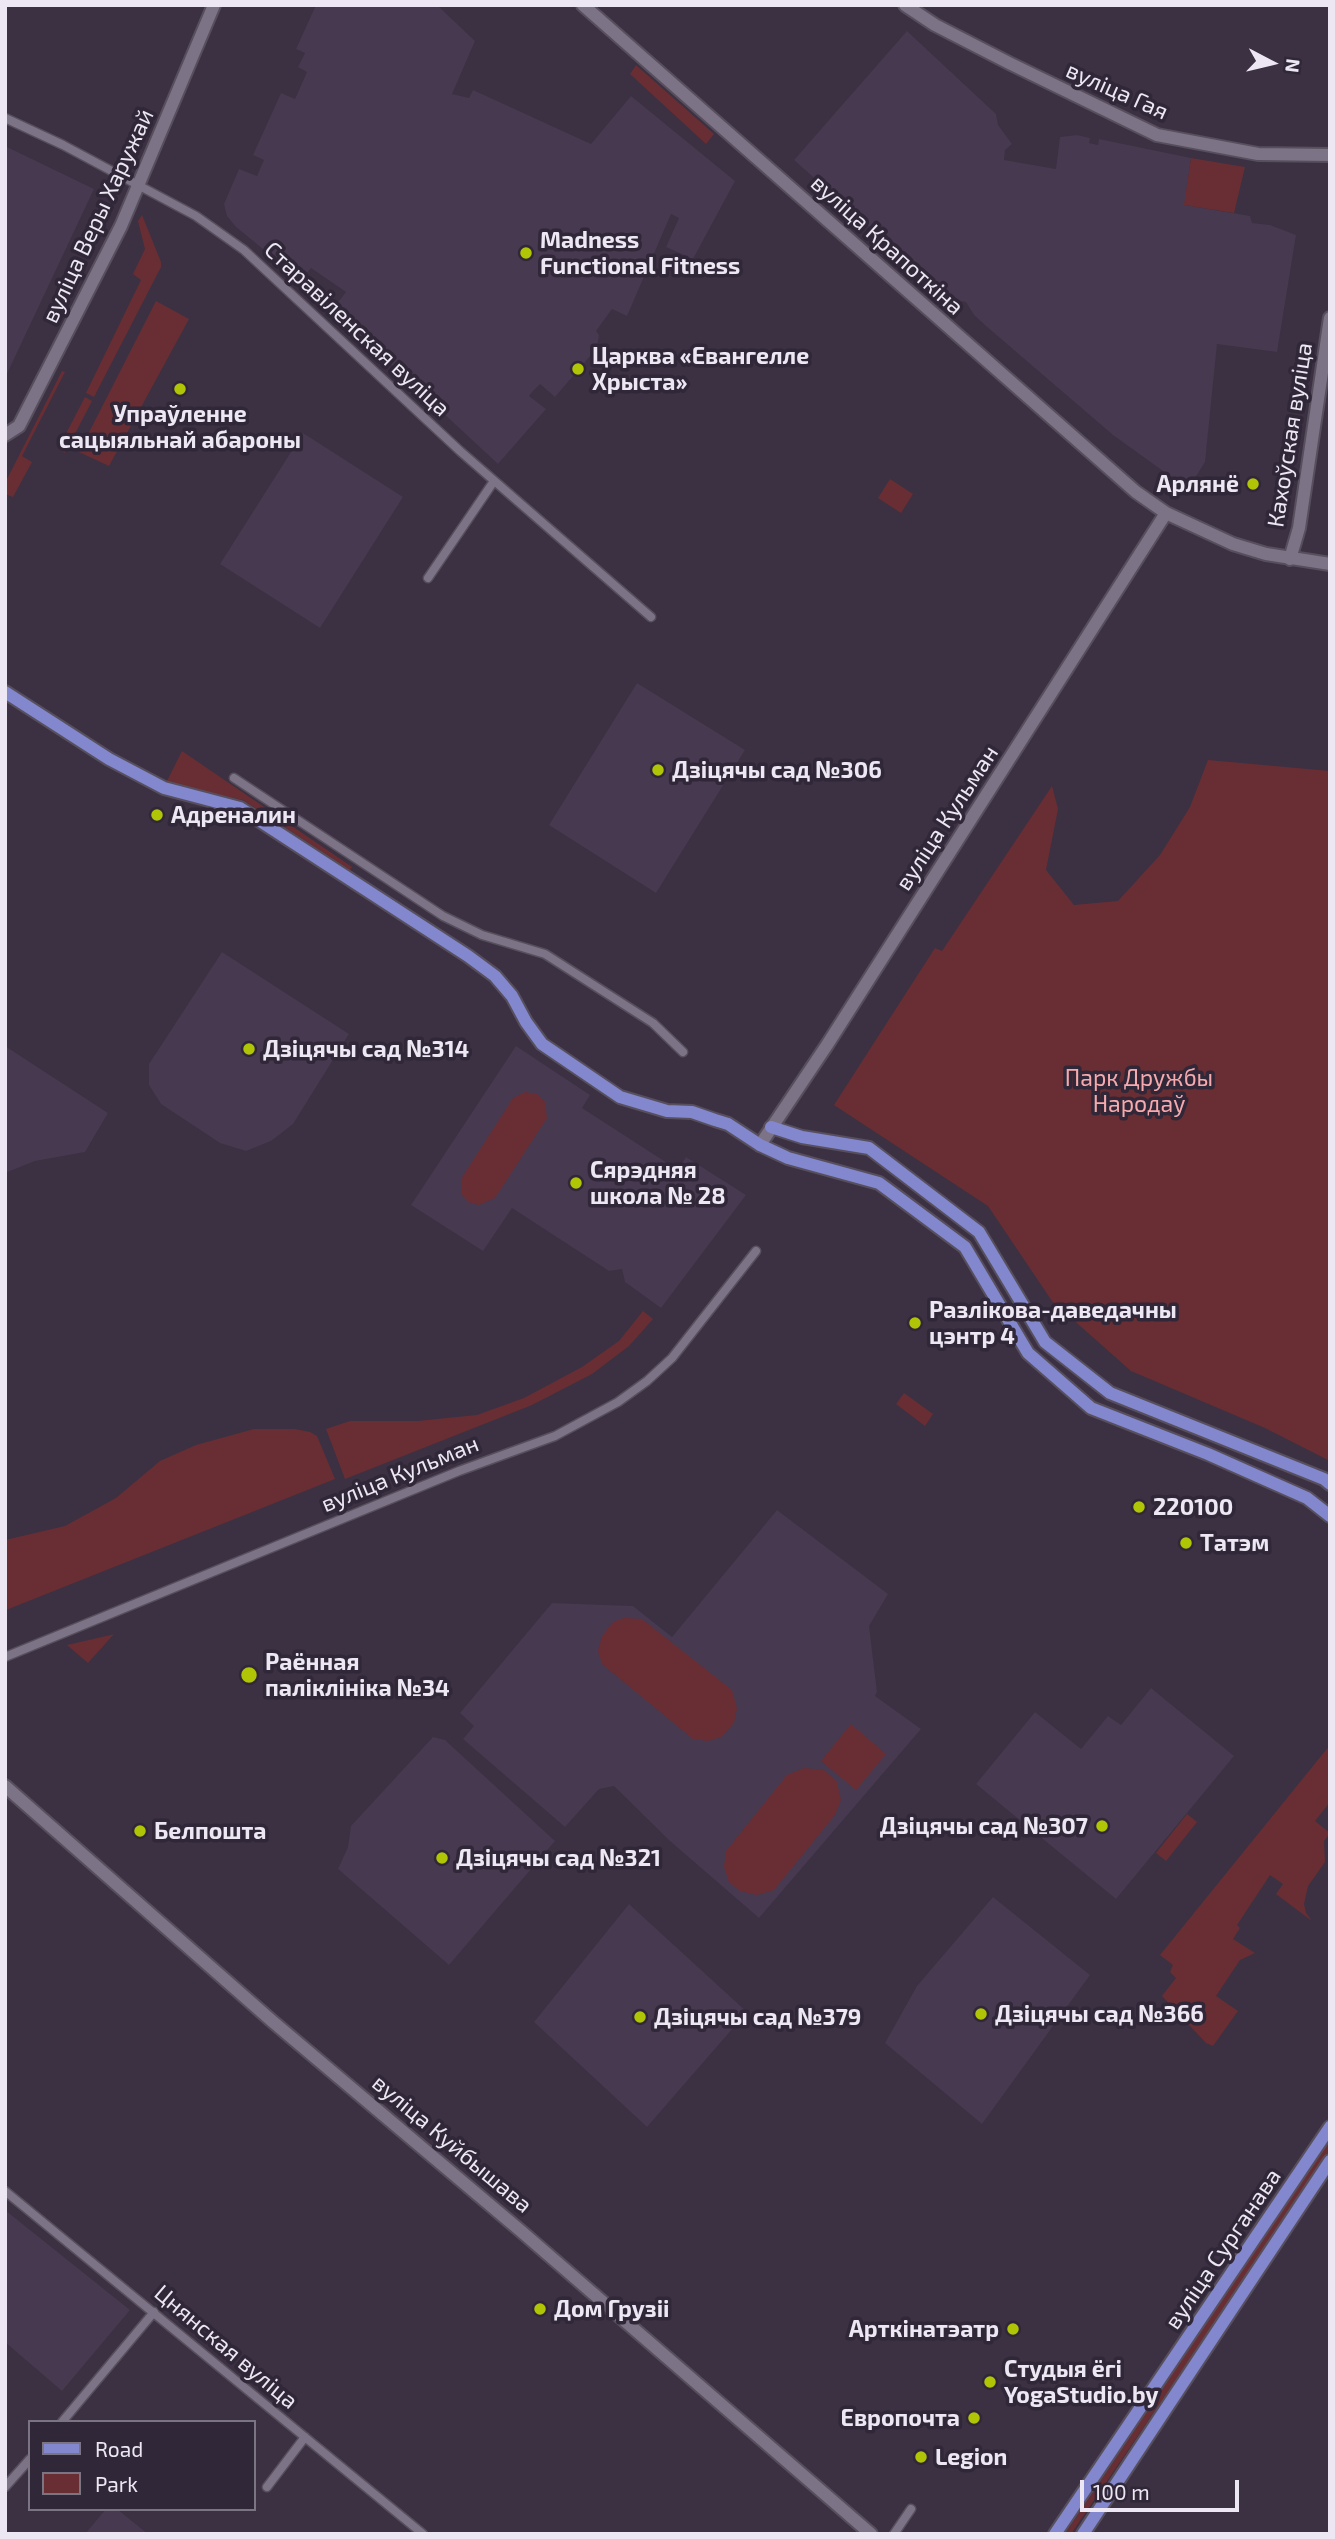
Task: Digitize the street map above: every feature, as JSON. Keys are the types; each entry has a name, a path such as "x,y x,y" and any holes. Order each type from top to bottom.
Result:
{"main road":[{"name":"вуліца Веры Харужай","path":"5,435 19,426 121,226 215,5"},
{"name":"вуліца Крапоткіна","path":"583,5 1136,492 1166,513 1233,544 1290,559 1330,564"},
{"name":"вуліца Гая","path":"905,5 935,25 1009,64 1157,135 1258,154 1330,155"},
{"name":"Кахоўская вуліца","path":"1290,559 1299,528 1330,318"},
{"name":"вуліца Кульман","path":"760,1145 827,1045 1166,513"},
{"path":"5,692 108,759 164,788 240,808 468,956 495,976 512,996 542,1044 620,1097 667,1111 692,1112 728,1124 760,1145 788,1158 879,1183 965,1247 1028,1353 1091,1408 1208,1454 1307,1498 1330,1516"},
{"path":"771,1127 802,1137 869,1148 979,1232 1045,1342 1110,1393 1324,1479 1330,1484"},
{"name":"вуліца Куйбышава","path":"5,1786 272,2021 522,2232 871,2534"},
{"name":"вуліца Сурганава","path":"1055,2534 1330,2127"},
{"name":"вуліца Сурганава","path":"1083,2534 1330,2161"}],"street":[{"name":"Старавіленская вуліца","path":"5,118 63,145 196,216 244,250 494,481 651,617"},
{"path":"428,578 494,481"},
{"path":"234,778 459,925 482,935 545,954 653,1023 683,1052"},
{"name":"вуліца Кульман","path":"5,1657 459,1471 555,1436 600,1412 626,1397 672,1358 756,1251"},
{"name":"Цнянская вуліца","path":"5,2191 423,2534"},
{"path":"64,2420 153,2312"},
{"path":"267,2487 305,2437"},
{"path":"5,2487 28,2461"},
{"path":"894,2534 911,2510"}],"shaded area":[{"path":"316,5 437,5 475,41 452,94 469,98 473,90 591,144 631,96 735,181 693,259 666,247 679,218 671,214 627,316 612,309 596,331 599,335 597,348 555,397 540,384 532,392 529,396 546,409 498,464 332,310 346,292 311,268 301,280 236,227 227,216 224,204 239,169 257,176 264,160 253,155 281,93 295,99 307,72 298,67 305,53 296,49"},
{"path":"907,31 996,114 998,125 1012,144 1005,150 1004,160 1056,169 1060,137 1077,135 1090,138 1089,143 1098,145 1099,139 1191,158 1185,205 1250,216 1252,223 1270,225 1296,235 1277,352 1217,344 1205,462 1188,489 1113,435 986,326 974,315 966,302 950,299 794,160"},
{"path":"5,146 94,189 5,378"},
{"path":"303,433 403,497 320,628 220,564"},
{"name":"Дзіцячы сад №306","path":"637,683 745,750 656,893 549,825"},
{"name":"Дзіцячы сад №314","path":"222,952 349,1034 293,1124 271,1141 246,1151 220,1143 161,1104 149,1085 149,1064"},
{"path":"5,1046 108,1113 85,1152 35,1161 5,1173"},
{"name":"Сярэдняя школа № 28","path":"516,1046 590,1095 582,1108 678,1170 686,1157 746,1195 661,1308 625,1282 622,1269 609,1271 512,1208 483,1251 411,1205"},
{"path":"777,1510 888,1594 869,1626 877,1692 875,1696 921,1729 759,1918 670,1841 614,1786 599,1789 565,1827 463,1739 474,1726 460,1713 552,1603 633,1606 672,1637"},
{"name":"Дзіцячы сад №307","path":"1151,1688 1234,1756 1116,1899 976,1784 1035,1712 1081,1749 1108,1716 1121,1725"},
{"name":"Дзіцячы сад №321","path":"433,1737 445,1740 555,1841 449,1965 338,1869 348,1847 351,1826"},
{"name":"Дзіцячы сад №366","path":"993,1897 1090,1975 982,2124 885,2043 917,1986"},
{"name":"Дзіцячы сад №379","path":"629,1904 747,2012 647,2127 534,2022"},
{"path":"5,2210 130,2310 62,2391 5,2342"},
{"path":"104,2511 119,2511 148,2534 85,2534"}],"green space":[{"path":"636,65 714,134 706,144 630,74"},
{"path":"1191,158 1245,167 1234,213 1184,205"},
{"path":"142,215 161,267 94,397 86,393 141,280 133,274 145,249 138,221"},
{"path":"156,301 189,319 109,466 79,452"},
{"path":"62,371 65,372 22,456 32,462 13,497 5,494 5,483"},
{"path":"85,397 92,401 65,453 58,449"},
{"path":"890,479 913,494 901,513 878,498"},
{"path":"182,751 352,867 350,870 243,800 166,783"},
{"name":"Парк Дружбы Народаў","path":"1208,760 1330,771 1330,1461 1265,1428 1131,1371 1052,1301 988,1206 834,1105 935,948 942,951 1052,786 1058,809 1046,870 1074,905 1118,901 1160,855 1190,807"},
{"path":"525,1092 537,1094 545,1102 547,1118 495,1198 479,1205 468,1202 461,1194 461,1179 513,1098"},
{"path":"643,1311 653,1319 629,1346 592,1374 532,1405 345,1479 326,1429 350,1421 418,1421 477,1415 524,1398 582,1367 619,1341"},
{"path":"904,1393 933,1414 925,1426 896,1404"},
{"path":"254,1429 295,1429 317,1436 335,1479 6,1610 5,1540 65,1526 116,1498 160,1461 196,1445"},
{"path":"624,1618 642,1619 732,1690 737,1708 734,1723 721,1737 708,1741 693,1739 602,1664 598,1651 602,1636 613,1622"},
{"path":"114,1634 88,1663 67,1645"},
{"path":"851,1724 886,1754 856,1790 821,1761"},
{"path":"1330,1745 1330,1802 1315,1821 1330,1833 1324,1841 1325,1862 1308,1886 1304,1904 1312,1921 1276,1894 1283,1884 1270,1875 1237,1925 1240,1928 1233,1939 1255,1953 1240,1960 1216,1996 1238,2011 1213,2046 1206,2043 1162,1996 1176,1978 1170,1972 1173,1965 1160,1955"},
{"path":"804,1768 824,1770 837,1782 841,1800 835,1815 774,1890 757,1895 740,1891 729,1882 724,1867 726,1851 787,1775"},
{"path":"1187,1814 1197,1822 1166,1861 1156,1853"},
{"path":"1330,2140 1330,2151 1296,2203 1071,2534 1065,2534"}],"place":[{"name":"Madness Functional Fitness","path":"526,253"},
{"name":"Царква «Евангелле Хрыста»","path":"578,369"},
{"name":"Упраўленне сацыяльнай абароны","path":"180,389"},
{"name":"Арлянё","path":"1253,484"},
{"name":"Дзіцячы сад №306","path":"658,770"},
{"name":"Адреналин","path":"157,815"},
{"name":"Дзіцячы сад №314","path":"249,1049"},
{"name":"Сярэдняя школа № 28","path":"576,1183"},
{"name":"Разлікова-даведачны цэнтр 4","path":"915,1323"},
{"name":"220100","path":"1139,1507"},
{"name":"Татэм","path":"1186,1543"},
{"name":"Раённая паліклініка №34","path":"249,1675"},
{"name":"Дзіцячы сад №307","path":"1102,1826"},
{"name":"Белпошта","path":"140,1831"},
{"name":"Дзіцячы сад №321","path":"442,1858"},
{"name":"Дзіцячы сад №366","path":"981,2014"},
{"name":"Дзіцячы сад №379","path":"640,2017"},
{"name":"Дом Грузіі","path":"540,2309"},
{"name":"Арткінатэатр","path":"1013,2329"},
{"name":"Студыя ёгі YogaStudio.by","path":"990,2382"},
{"name":"Европочта","path":"974,2418"},
{"name":"Legion","path":"921,2457"}]}
